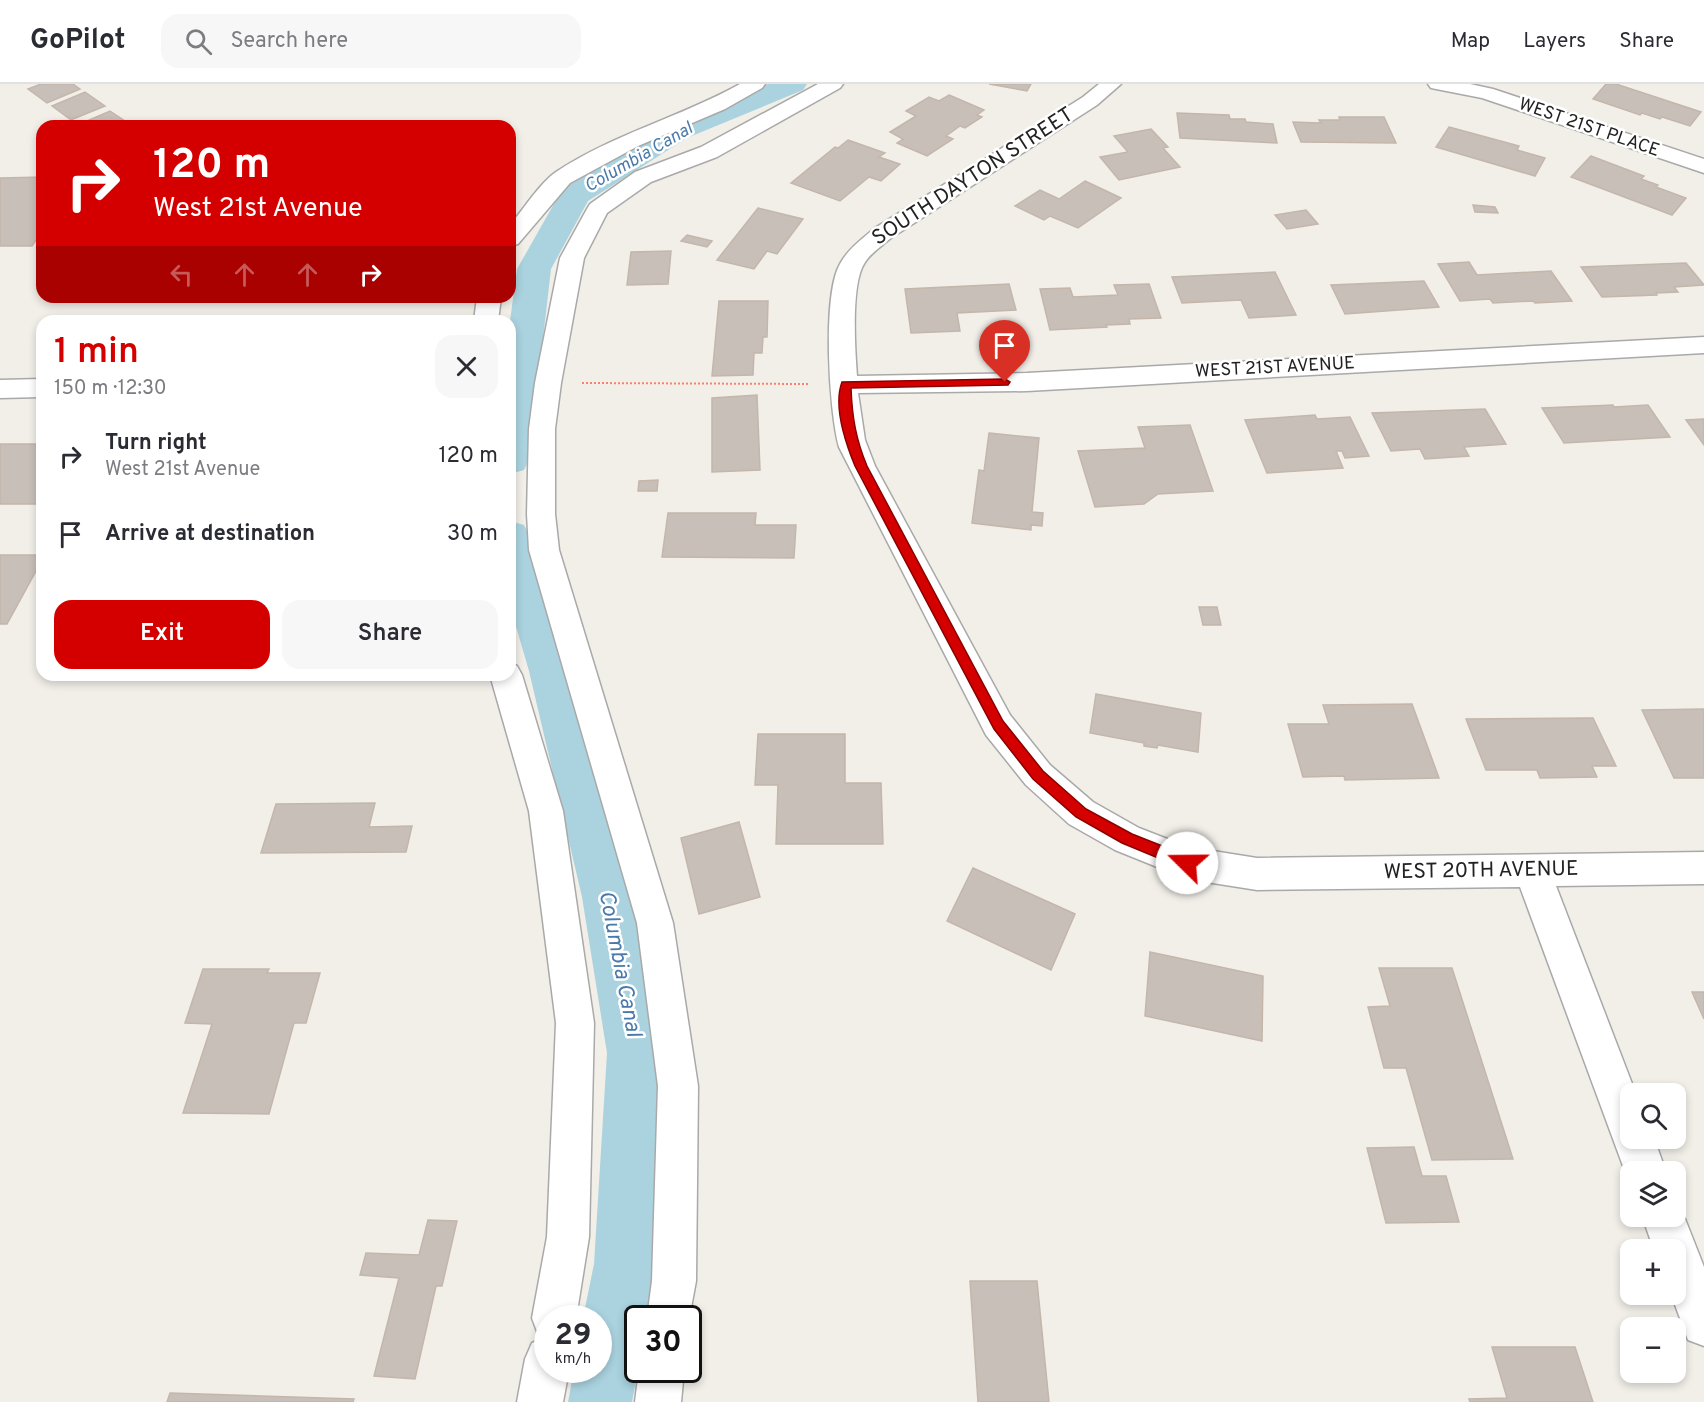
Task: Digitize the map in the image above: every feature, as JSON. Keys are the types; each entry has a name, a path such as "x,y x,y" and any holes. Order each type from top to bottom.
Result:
{"street":[{"path":"516,232 562,178 630,141 718,105 755,84"},
{"path":"671,1305 674,1281 678,1086 655,923 544,550 541,514 542,429 548,383 572,258 598,209 643,177 709,152 833,84"},
{"name":"SOUTH DAYTON STREET","path":"1111,84 1090,101 883,233 850,267 844,294 846,412 851,441 861,466 998,725 1038,775 1081,813 1127,839 1187,863 1257,874"},
{"name":"WEST 21ST PLACE","path":"1438,84 1486,93 1704,166"},
{"name":"WEST 21ST AVENUE","path":"846,385 1027,382 1704,345"},
{"path":"0,389 36,388"},
{"path":"508,681 546,811 575,1023 568,1237 556,1305"},
{"name":"WEST 20TH AVENUE","path":"1257,874 1704,868"},
{"path":"1532,870 1620,1104"},
{"path":"1667,1227 1704,1324"},
{"path":"540,1402 544,1383"},
{"path":"658,1402 660,1383"}],"path":[{"path":"548,383 846,385"}],"building":[{"path":"41,84 73,84 80,89 47,103 28,89"},
{"path":"989,84 1031,84 1027,91"},
{"path":"1606,84 1616,84 1701,112 1690,126 1662,117 1660,119 1642,113 1640,115 1593,99"},
{"path":"85,92 105,106 71,120 52,106"},
{"path":"949,95 984,110 977,115 982,117 965,128 960,126 946,136 953,139 927,156 897,143 903,139 890,132 916,116 906,111 929,97 939,101"},
{"path":"110,111 124,120 89,120"},
{"path":"1177,113 1229,115 1230,119 1273,124 1277,143 1180,138"},
{"path":"1339,117 1384,117 1396,143 1301,142 1293,122 1321,123 1319,120 1340,120"},
{"path":"1449,127 1519,146 1517,150 1545,158 1535,176 1436,147"},
{"path":"1151,129 1168,147 1163,148 1180,167 1119,180 1100,157 1128,152 1114,136"},
{"path":"848,140 885,153 879,157 900,164 881,181 869,177 840,201 791,183 835,147 838,148"},
{"path":"1591,156 1644,176 1641,179 1686,198 1672,215 1571,177"},
{"path":"36,177 36,240 32,246 0,246 0,178"},
{"path":"1085,181 1121,198 1078,228 1050,216 1044,220 1015,206 1040,190 1059,199"},
{"path":"1473,205 1495,207 1498,213 1475,212"},
{"path":"758,208 803,219 777,254 767,251 754,269 717,260"},
{"path":"1306,210 1318,224 1287,229 1275,215"},
{"path":"687,235 712,241 707,247 681,241"},
{"path":"671,251 668,284 627,285 631,252"},
{"path":"1469,262 1477,275 1551,271 1572,301 1493,303 1490,299 1460,301 1438,264"},
{"path":"1686,263 1704,285 1674,287 1678,292 1656,293 1657,295 1602,297 1581,267"},
{"path":"1275,272 1296,315 1249,318 1241,300 1182,303 1172,277"},
{"path":"1424,281 1439,307 1345,314 1331,285"},
{"path":"1009,284 1016,310 957,313 960,331 911,333 905,289"},
{"path":"1149,284 1161,318 1129,319 1130,324 1106,325 1107,327 1050,330 1040,289 1070,288 1073,297 1118,295 1114,285"},
{"path":"719,301 768,301 767,337 763,337 762,353 754,353 753,375 712,376"},
{"path":"757,395 760,470 712,472 712,398"},
{"path":"1613,405 1614,407 1648,405 1670,437 1564,443 1542,408"},
{"path":"1485,409 1506,444 1464,447 1469,456 1425,459 1420,449 1391,451 1372,413"},
{"path":"1315,415 1317,419 1350,417 1369,456 1345,458 1342,451 1336,451 1343,468 1267,473 1245,420"},
{"path":"1704,419 1704,445 1686,420"},
{"path":"1190,425 1213,491 1158,494 1144,504 1095,507 1078,451 1145,448 1138,427"},
{"path":"989,433 1039,438 1032,512 1043,513 1042,526 1031,525 1031,530 972,523 979,470 984,471"},
{"path":"0,444 36,444 36,504 0,504"},
{"path":"658,480 657,491 638,491 639,481"},
{"path":"668,513 756,513 755,525 796,525 794,558 662,557"},
{"path":"0,555 36,555 36,571 7,624 0,624"},
{"path":"1199,607 1217,607 1221,625 1203,625"},
{"path":"1096,694 1201,713 1198,752 1158,745 1157,748 1144,746 1144,743 1090,733"},
{"path":"1412,704 1439,778 1345,780 1344,776 1303,777 1288,724 1329,724 1323,705"},
{"path":"1704,709 1704,778 1674,778 1642,710"},
{"path":"1593,718 1616,766 1592,766 1597,777 1540,778 1537,770 1486,770 1466,719"},
{"path":"758,734 845,734 845,783 881,783 883,844 776,844 778,785 755,785"},
{"path":"375,803 369,827 412,826 406,852 261,853 276,804"},
{"path":"739,822 760,897 699,914 681,838"},
{"path":"973,868 1075,914 1051,970 947,921"},
{"path":"1150,952 1263,976 1262,1041 1145,1016"},
{"path":"1379,968 1452,968 1513,1159 1432,1160 1406,1068 1384,1068 1368,1007 1390,1006"},
{"path":"203,969 269,969 267,973 320,973 306,1023 294,1023 269,1114 183,1113 212,1024 185,1023"},
{"path":"1692,992 1704,992 1704,1019"},
{"path":"1414,1147 1422,1176 1446,1176 1459,1222 1386,1223 1367,1148"},
{"path":"428,1220 457,1221 442,1286 436,1286 415,1379 374,1376 399,1278 360,1275 366,1253 419,1255"},
{"path":"970,1281 1037,1281 1049,1402 978,1402"},
{"path":"1492,1347 1575,1347 1593,1402 1470,1402 1469,1399 1507,1398"},
{"path":"170,1393 354,1399 353,1402 167,1402"}],"waterway":[{"name":"Columbia Canal","path":"516,412 534,269 575,195 677,132 793,84"},
{"name":"Columbia Canal","path":"516,556 551,671 607,897 635,1053 624,1264 600,1402"}],"route":[{"path":"1005,382 846,385 846,412 851,441 861,466 998,725 1038,775 1081,813 1127,839 1187,863"}]}
